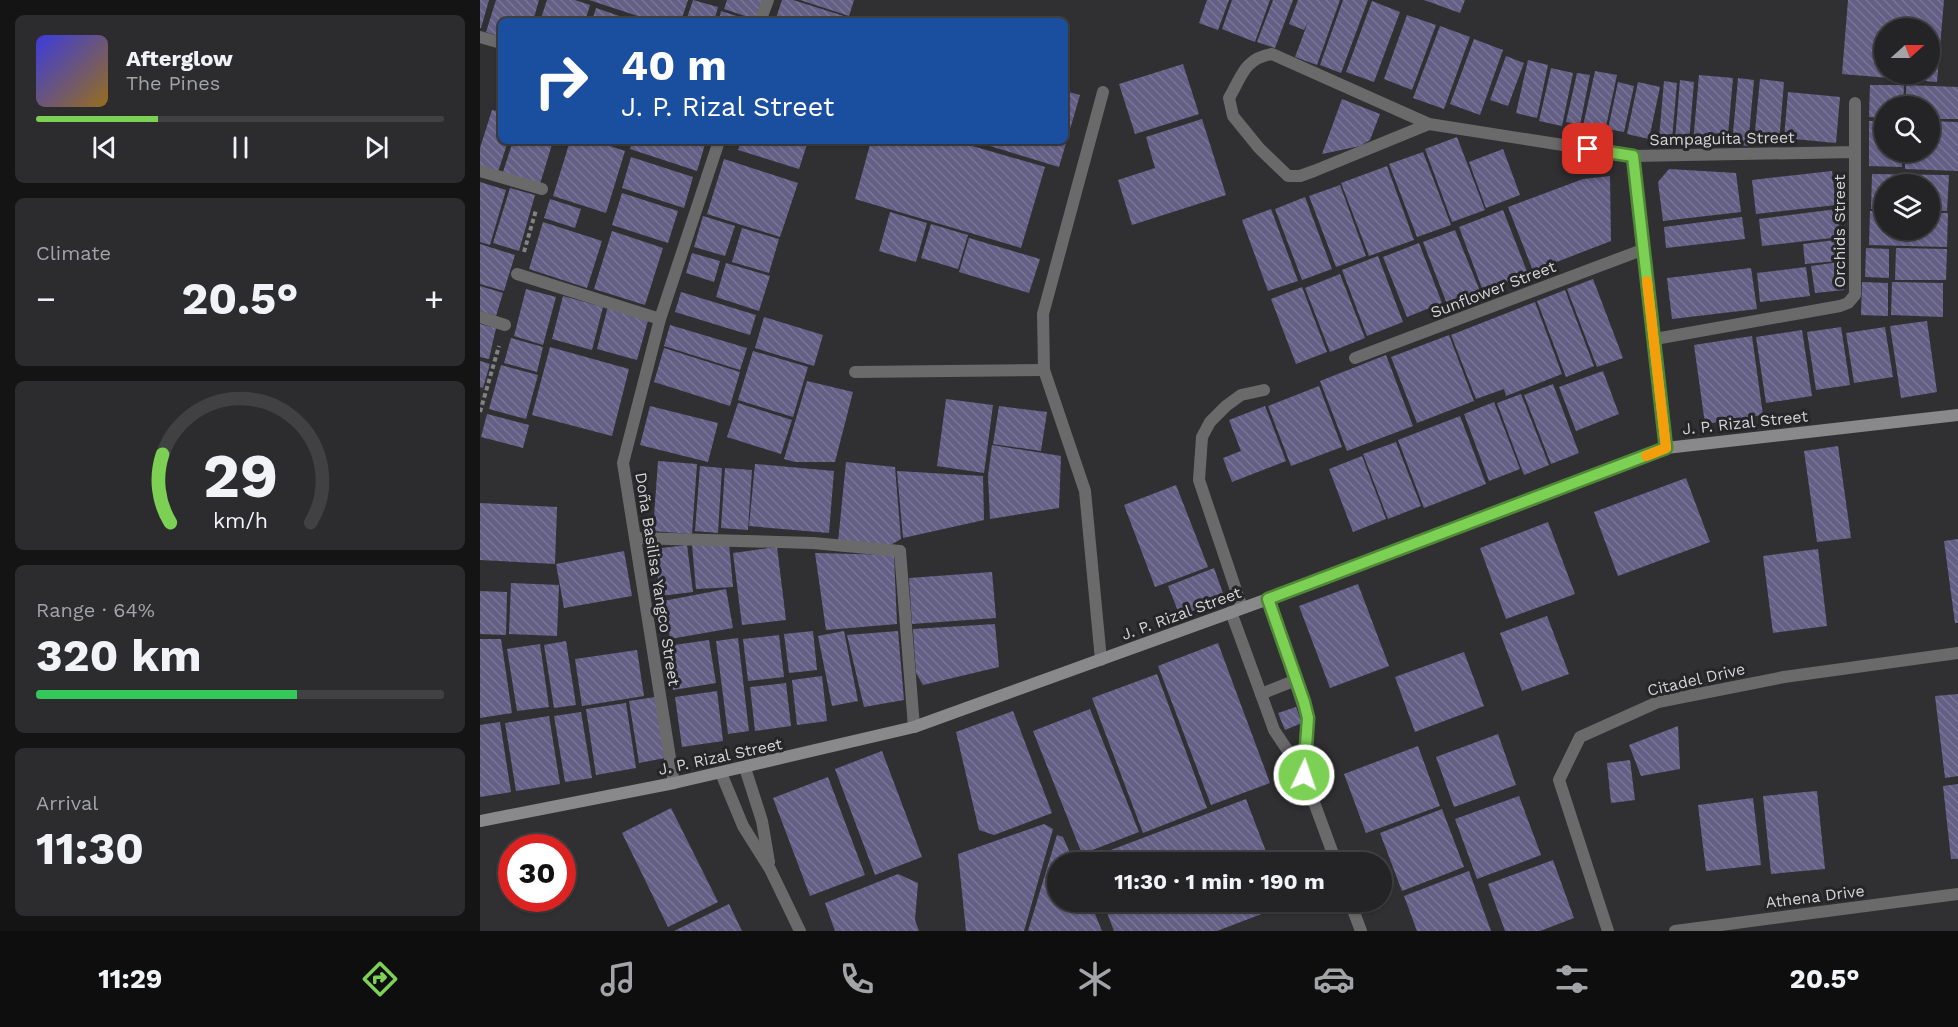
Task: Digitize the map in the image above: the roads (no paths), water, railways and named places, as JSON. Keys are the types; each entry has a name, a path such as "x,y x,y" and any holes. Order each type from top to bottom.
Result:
{"street":[{"path":"761,18 768,0"},
{"path":"480,37 498,42"},
{"name":"Sampaguita Street","path":"1429,124 1314,171 1300,176 1288,176 1259,148 1233,116 1229,98 1249,63 1272,54 1429,124 1633,156 1855,152"},
{"path":"1101,660 1084,490 1044,370 1044,314 1103,92"},
{"name":"Orchids Street","path":"1655,339 1840,306 1848,303 1855,296 1855,103"},
{"name":"Doña Basilisa Yangco Street","path":"674,783 623,463 660,319 718,144"},
{"path":"1633,156 1666,448"},
{"path":"480,171 542,189"},
{"name":"Sunflower Street","path":"1355,358 1642,250"},
{"path":"517,274 660,319"},
{"path":"480,317 505,325"},
{"path":"855,372 1044,370"},
{"path":"1264,390 1240,395 1210,422 1202,437 1199,480 1261,694 1274,730 1304,775 1332,852"},
{"name":"J. P. Rizal Street","path":"480,821 745,768 914,727 1268,599 1666,448 1958,415"},
{"path":"635,538 813,543 900,551 914,727"},
{"path":"1268,599 1308,718 1304,775"},
{"name":"Citadel Drive","path":"1608,931 1559,780 1580,736 1658,702 1784,677 1958,653"},
{"path":"1261,694 1296,680"},
{"path":"745,768 762,821 770,869"},
{"path":"721,773 743,826 770,869 800,931"},
{"name":"Athena Drive","path":"1676,931 1958,894"},
{"path":"1354,912 1361,931"}]}
